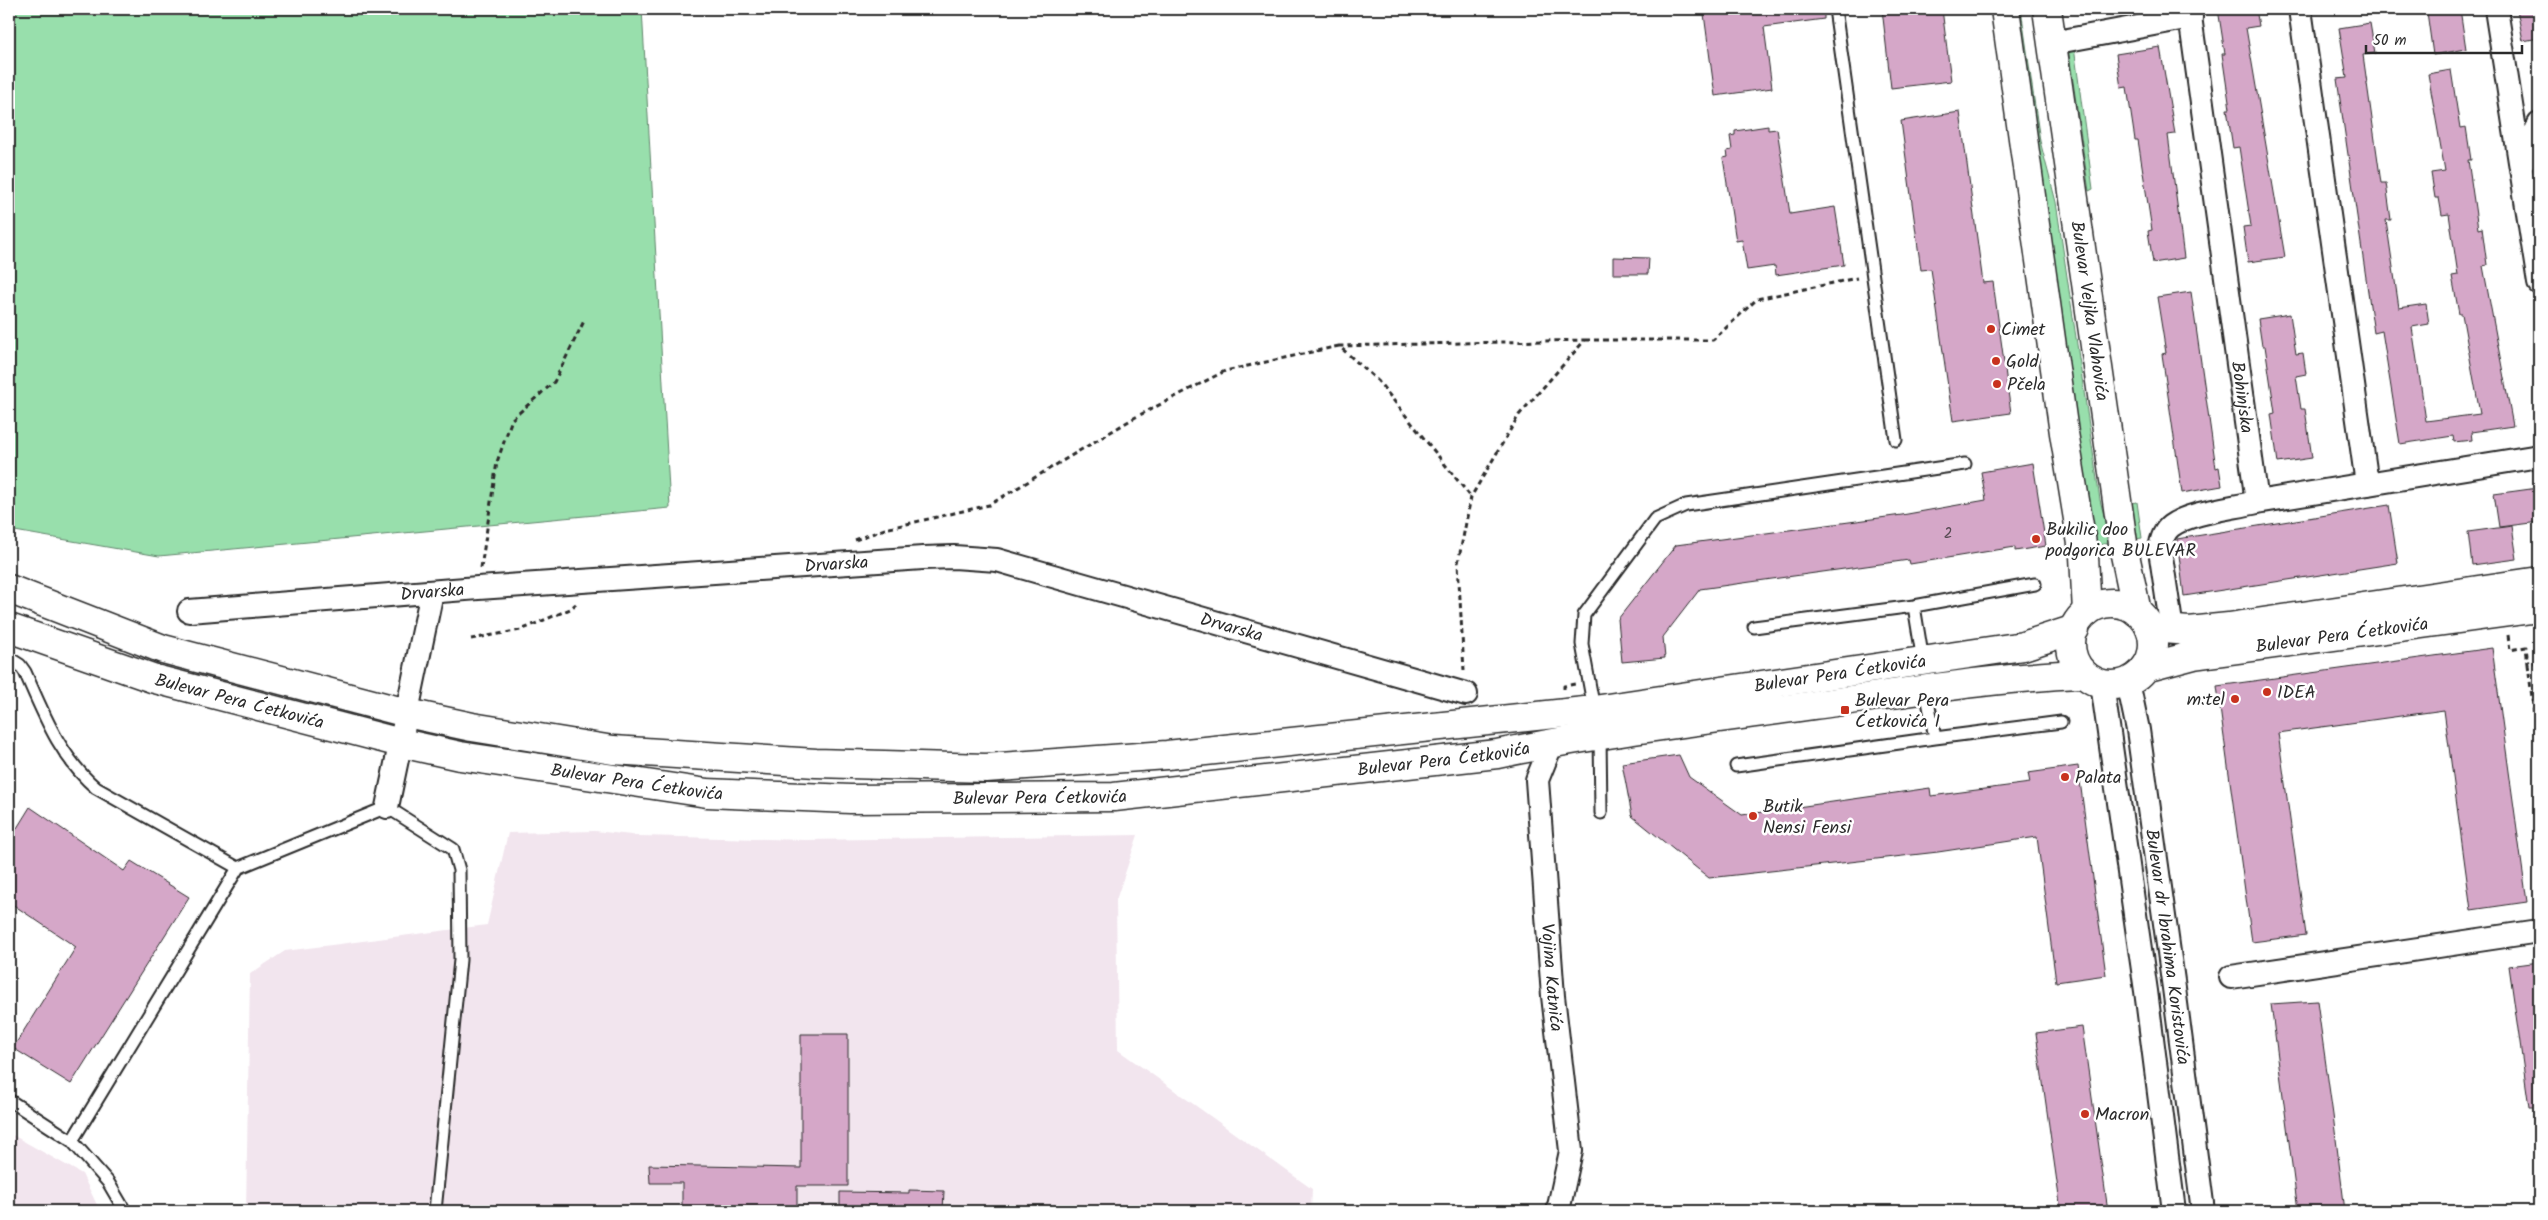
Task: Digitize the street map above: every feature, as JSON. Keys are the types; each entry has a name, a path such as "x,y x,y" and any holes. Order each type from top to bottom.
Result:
{"main road":[{"path":"2005,9 2064,433 2084,556 2081,620 2072,641 2072,653 2076,664 2115,677 2152,648 2153,623 2128,606 2112,604 2096,607 2081,620"},
{"name":"Bulevar Veljka Vlahovića","path":"2047,9 2124,550 2153,623"},
{"name":"Bulevar Pera Ćetkovića","path":"2153,623 2239,625 2539,581"},
{"name":"Bulevar Pera Ćetkovića","path":"9,589 162,649 407,713 613,750 816,763 986,768 1597,723 1926,690 2026,677 2115,677 2194,655 2539,608"},
{"name":"Bulevar Pera Ćetkovića","path":"9,628 155,679 401,743 460,756 707,793 860,799 1114,798 1497,754 1552,743 1597,723 1923,661 2023,646 2081,620"}],"street":[{"path":"2300,9 2367,484"},
{"path":"2496,9 2539,282"},
{"path":"2052,43 2190,13"},
{"name":"Bohinjska","path":"2190,13 2257,502"},
{"path":"2521,167 2539,124"},
{"path":"2153,623 2161,538 2170,527 2187,519 2257,502 2539,456"},
{"name":"Drvarska","path":"190,611 478,588 954,557 997,560 1466,694"},
{"path":"387,807 432,592"},
{"name":"Bulevar dr Ibrahima Koristovića","path":"2115,677 2146,991 2174,1211"},
{"name":"Bulevar dr Ibrahima Koristovića","path":"2115,677 2138,730 2174,988 2202,1211"},
{"name":"Vojina Katnića","path":"1552,743 1537,780 1553,996 1571,1151 1558,1211"},
{"path":"2231,977 2539,931"}],"lane":[{"path":"1835,9 1896,440"},
{"path":"1601,813 1597,723 1582,644 1584,616 1655,519 1686,505 1966,464"},
{"path":"1754,627 1914,606 2035,584"},
{"path":"1914,606 1923,661"},
{"path":"9,658 20,664 25,672 51,730 79,774 96,788 238,868"},
{"path":"1926,690 1935,738"},
{"path":"1736,766 2061,722"},
{"path":"72,1141 238,868 387,807 453,849 459,870 460,960 435,1211"},
{"path":"9,1100 72,1141 108,1182 125,1211"}],"path":[{"path":"848,542 885,529 989,504 1134,418 1225,371 1339,346 1585,340 1713,340 1756,298 1873,275"},
{"path":"478,588 497,462 512,419 554,382 586,319"},
{"path":"1466,694 1460,622 1458,563 1471,497 1519,415 1585,340"},
{"path":"1339,346 1378,381 1471,497"},
{"path":"471,639 521,630 570,609 581,600 587,581"},
{"path":"2507,632 2510,650 2526,647 2539,757"},
{"path":"2528,664 2539,662"}],"shaded area":[{"path":"595,831 640,836 806,840 1138,835 1116,900 1118,1050 1312,1189 1311,1211 246,1211 250,974 285,951 487,925 508,833"},
{"path":"9,1133 82,1174 100,1211 9,1211"}],"green space":[{"path":"9,9 642,9 670,508 159,556 9,530"},
{"path":"2017,9 2021,9 2040,141 2056,202 2100,500 2111,543 2091,546"},
{"path":"2068,47 2074,47 2093,189 2089,191"},
{"path":"2137,502 2142,538 2136,539 2131,503"}],"building":[{"path":"1710,9 1824,9 1824,19 1764,27 1772,88 1715,96 1704,14 1711,13"},
{"path":"1882,9 1942,9 1951,81 1891,88"},
{"path":"2218,9 2256,9 2259,26 2246,28 2285,257 2248,262 2243,227 2251,226 2239,147 2233,148 2227,109 2230,109 2222,54 2225,54"},
{"path":"2460,9 2466,49 2433,55 2427,12"},
{"path":"2517,9 2539,9 2539,38 2523,41"},
{"path":"2370,23 2375,53 2363,55 2381,183 2386,183 2391,220 2386,220 2399,308 2426,304 2429,324 2412,327 2426,421 2480,414 2462,314 2459,314 2452,276 2458,275 2449,214 2442,215 2439,198 2435,198 2431,173 2445,171 2428,74 2451,70 2460,128 2466,127 2471,160 2468,160 2478,229 2482,228 2487,265 2483,266 2513,426 2471,432 2472,440 2454,442 2453,436 2400,444 2382,331 2374,333 2337,79 2347,78 2339,28"},
{"path":"2160,47 2175,134 2168,135 2184,258 2153,263 2148,231 2152,230 2138,140 2135,140 2127,87 2121,88 2116,54"},
{"path":"1960,112 1983,283 1993,282 2011,413 1953,421 1931,269 1921,270 1901,121"},
{"path":"1768,126 1768,130 1777,129 1790,214 1835,207 1844,265 1776,275 1775,266 1747,270 1742,240 1736,241 1723,158 1728,157 1727,151 1732,150 1730,136 1735,135 1735,131"},
{"path":"1613,257 1649,258 1648,274 1613,274"},
{"path":"2191,292 2216,468 2219,467 2222,486 2182,493 2162,354 2166,353 2157,297"},
{"path":"2290,314 2296,354 2303,353 2306,374 2296,376 2301,409 2305,409 2312,458 2278,463 2271,414 2275,413 2265,346 2262,346 2258,319"},
{"path":"2033,463 2046,546 2015,551 2015,547 1910,564 1909,560 1700,589 1663,637 1665,658 1622,662 1618,619 1676,545 1902,515 1986,500 1981,472"},
{"path":"2538,488 2539,522 2499,527 2494,494"},
{"path":"2389,505 2398,563 2184,596 2177,539"},
{"path":"2512,526 2517,559 2472,565 2468,532"},
{"path":"2492,648 2527,902 2471,910 2444,710 2278,733 2306,935 2252,942 2217,686"},
{"path":"1679,755 1689,777 1742,815 1930,788 1931,796 2030,783 2028,773 2078,766 2106,975 2056,982 2037,837 1938,852 1709,878 1632,816 1622,763"},
{"path":"30,807 124,871 131,861 189,897 71,1084 13,1048 76,947 9,902 9,841"},
{"path":"2539,962 2539,1107 2529,1107 2509,966"},
{"path":"2317,1001 2345,1211 2298,1211 2271,1004"},
{"path":"2082,1027 2108,1211 2061,1211 2036,1033"},
{"path":"801,1034 848,1034 848,1186 797,1186 797,1208 682,1209 682,1183 650,1183 649,1165 801,1168"},
{"path":"909,1190 944,1191 943,1211 840,1211 840,1192 909,1193"}],"place":[{"name":"Cimet","path":"1991,329"},
{"name":"Gold","path":"1996,361"},
{"name":"Pčela","path":"1997,384"},
{"name":"Bukilic doo podgorica BULEVAR","path":"2036,539"},
{"name":"IDEA","path":"2267,692"},
{"name":"m:tel","path":"2235,699"},
{"name":"Bulevar Pera Ćetkovića I","path":"1845,710"},
{"name":"Palata","path":"2065,777"},
{"name":"Butik Nensi Fensi","path":"1753,816"},
{"name":"Macron","path":"2085,1114"}]}
